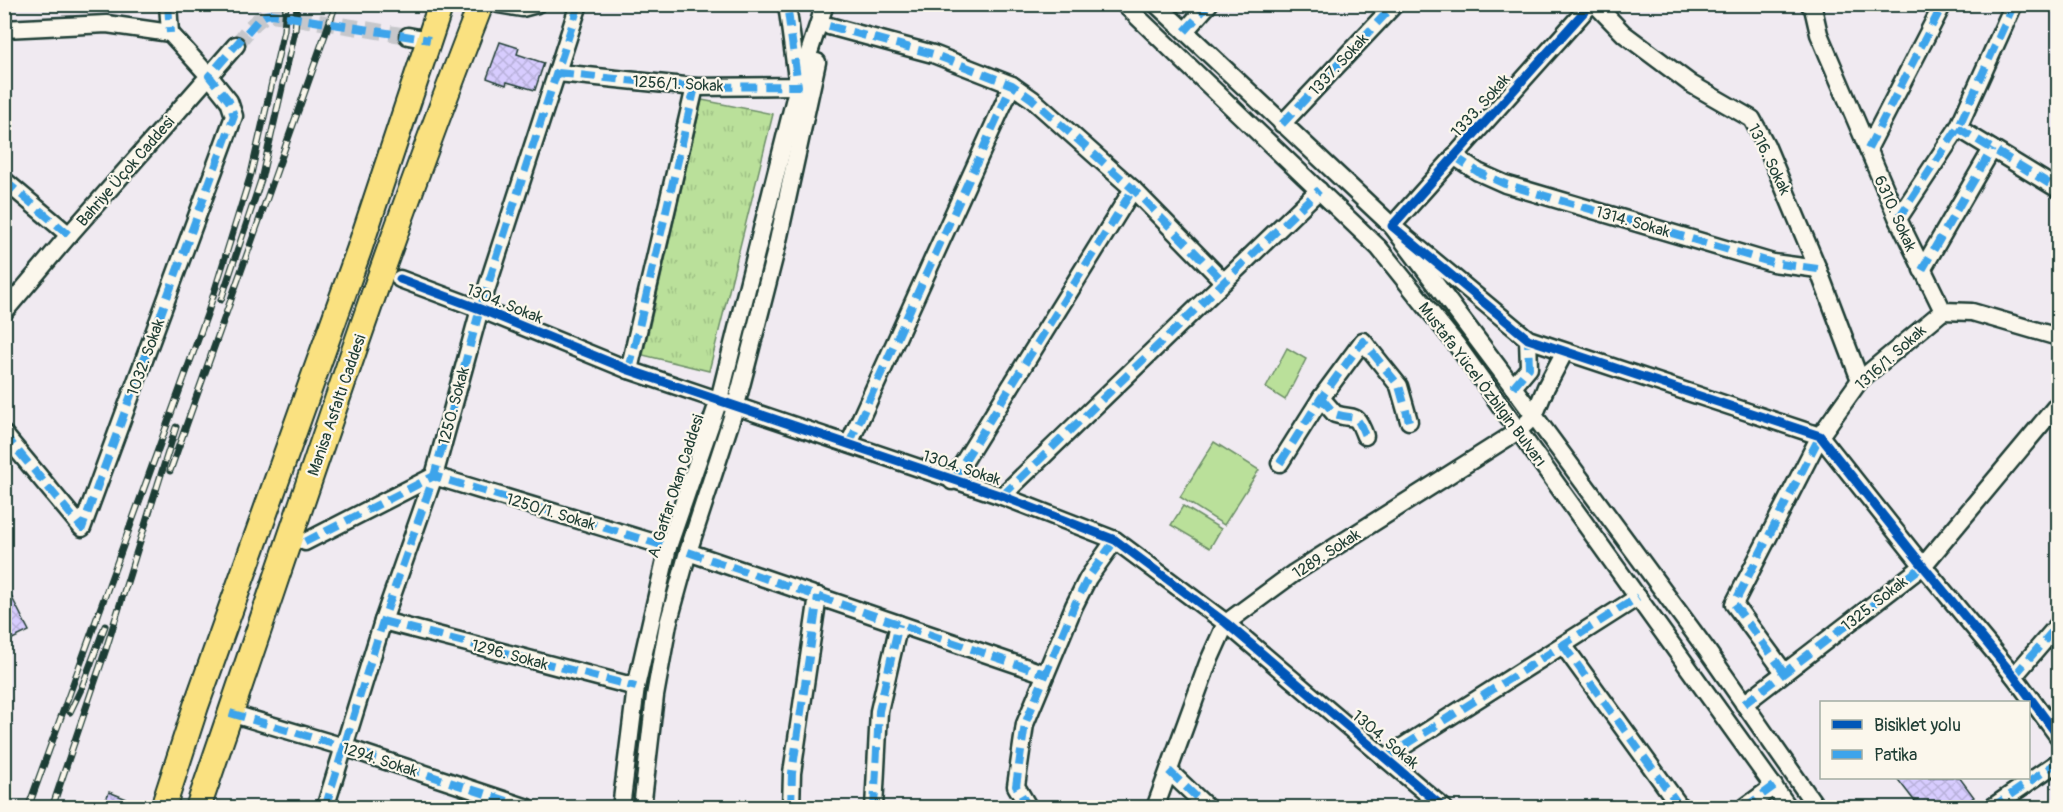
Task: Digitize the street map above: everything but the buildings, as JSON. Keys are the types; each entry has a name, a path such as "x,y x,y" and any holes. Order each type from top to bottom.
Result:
{"highway":[{"name":"Manisa Asfaltı Caddesi","path":"163,807 200,695 359,250 419,38 441,4"},
{"name":"Manisa Asfaltı Caddesi","path":"198,807 380,272 481,4"}],"street":[{"path":"168,4 170,33 209,76"},
{"path":"498,4 522,8 537,4"},
{"name":"1250. Sokak","path":"325,807 383,621 434,476 480,309 579,4"},
{"path":"787,4 798,86"},
{"name":"A. Gaffar Okan Caddesi","path":"621,807 636,687 668,547 719,400 798,86 825,4"},
{"name":"A. Gaffar Okan Caddesi","path":"642,807 655,696 668,624 688,552 736,405 776,250 813,73 836,4"},
{"name":"Mustafa Yücel Özbilgin Bulvarı","path":"1124,4 1379,248 1456,344 1789,807"},
{"name":"Mustafa Yücel Özbilgin Bulvarı","path":"1156,4 1392,226 1514,387 1817,807"},
{"path":"1185,31 1209,4"},
{"name":"1337. Sokak","path":"1282,124 1395,4"},
{"name":"1333. Sokak","path":"1392,226 1591,4"},
{"name":"1316. Sokak","path":"1595,4 1624,34 1691,84 1752,119 1766,144 1818,269 1860,380"},
{"name":"6310. Sokak","path":"1809,4 1813,8 1819,33 1898,219 1943,311"},
{"path":"1868,149 1942,4"},
{"path":"1898,219 1958,129 2014,4"},
{"path":"4,29 107,24 170,33"},
{"path":"829,26 933,54 1012,85 1032,99 1133,189 1223,281"},
{"name":"Bahriye Üçok Caddesi","path":"4,312 236,45"},
{"name":"1256/1. Sokak","path":"558,73 694,87 798,86"},
{"name":"1032. Sokak","path":"4,434 82,528 234,116 229,101 209,76"},
{"path":"849,444 1012,85"},
{"path":"629,370 694,87"},
{"path":"1958,129 2058,189"},
{"path":"1922,270 1992,149"},
{"name":"1314. Sokak","path":"1454,156 1478,172 1505,184 1773,263 1818,269"},
{"path":"4,180 69,235"},
{"path":"952,481 1133,189"},
{"path":"1002,496 1319,190"},
{"path":"1392,226 1528,339 1564,353 1820,436 2014,676 2058,736"},
{"name":"1304. Sokak","path":"400,279 629,370 1002,496 1115,540 1226,623 1444,807"},
{"path":"1943,311 1972,312 2058,337"},
{"name":"1316/1. Sokak","path":"1820,436 1860,380 1943,311"},
{"path":"1514,387 1529,368 1528,339"},
{"path":"1280,463 1321,398 1364,341 1399,386 1409,421"},
{"name":"1289. Sokak","path":"1226,623 1294,573 1518,431 1534,416 1564,353"},
{"path":"1321,398 1335,414 1357,418 1365,436"},
{"name":"1325. Sokak","path":"1744,704 1923,566 2058,404"},
{"path":"1785,672 1734,604 1820,436"},
{"path":"305,542 434,476"},
{"name":"1250/1. Sokak","path":"434,476 668,547"},
{"path":"1029,807 1016,786 1025,724 1088,578 1115,540"},
{"path":"688,552 1045,674"},
{"path":"791,807 792,773 818,596"},
{"path":"1385,758 1638,597"},
{"name":"1296. Sokak","path":"383,621 636,687"},
{"path":"1155,807 1188,714 1226,623"},
{"path":"874,807 879,711 899,624"},
{"path":"2014,676 2058,625"},
{"path":"1563,645 1681,807"},
{"name":"1294. Sokak","path":"230,713 344,747 528,807"},
{"path":"1991,807 2058,762"},
{"path":"1169,771 1208,807"},
{"path":"1744,807 1774,786"}],"green space":[{"path":"702,100 773,114 709,371 643,355"},
{"path":"1287,348 1306,359 1285,400 1266,388"},
{"path":"1214,442 1259,470 1224,525 1180,497"},
{"path":"1183,506 1221,529 1210,548 1171,525"}],"tunnel":[{"path":"236,45 256,22 272,14 408,36"}],"railway":[{"path":"28,808 209,309 251,174 284,30 286,4"},
{"path":"221,300 261,180 295,31 297,4"},
{"path":"170,471 336,4"},
{"path":"52,808 106,649 176,427"},
{"path":"70,712 105,626"}],"marked path":[{"path":"168,4 170,33"},
{"path":"498,4 522,8 537,4"},
{"path":"325,808 383,621 434,476 480,309 579,4"},
{"path":"558,73 695,87 798,86 787,4"},
{"path":"1185,31 1209,4"},
{"path":"1282,124 1395,4"},
{"path":"1868,149 1943,4"},
{"path":"1898,219 1958,128 2014,4"},
{"path":"4,434 82,528 234,116 229,101 209,76 257,21 272,14 430,40"},
{"path":"829,26 933,54 1012,85 1032,99 1133,189 1223,281"},
{"path":"849,444 1012,85"},
{"path":"629,370 695,87"},
{"path":"1958,128 2058,189"},
{"path":"1922,270 1992,149"},
{"path":"1454,156 1478,172 1505,184 1773,263 1818,269"},
{"path":"4,180 69,235"},
{"path":"952,481 1133,189"},
{"path":"1002,496 1319,190"},
{"path":"1513,387 1529,368 1528,339"},
{"path":"1280,463 1321,398 1363,341 1399,386 1409,421"},
{"path":"1321,398 1335,414 1357,419 1365,436"},
{"path":"1784,672 1734,604 1820,436"},
{"path":"305,542 434,476 668,547"},
{"path":"1029,808 1016,786 1025,724 1074,606 1088,578 1115,540"},
{"path":"688,552 1045,674"},
{"path":"1744,704 1923,566"},
{"path":"791,808 792,773 818,596"},
{"path":"1385,758 1638,597"},
{"path":"383,621 636,687"},
{"path":"874,808 879,711 899,624"},
{"path":"2014,676 2058,625"},
{"path":"1563,645 1681,808"},
{"path":"230,713 344,747 528,808"},
{"path":"1991,808 2058,762"},
{"path":"1169,771 1208,808"},
{"path":"1744,808 1774,786"}],"cycle path":[{"path":"1591,4 1392,226 1528,339 1820,436 2014,676 2058,736"},
{"path":"400,279 629,370 1002,496 1115,540 1226,623 1444,808"}]}
